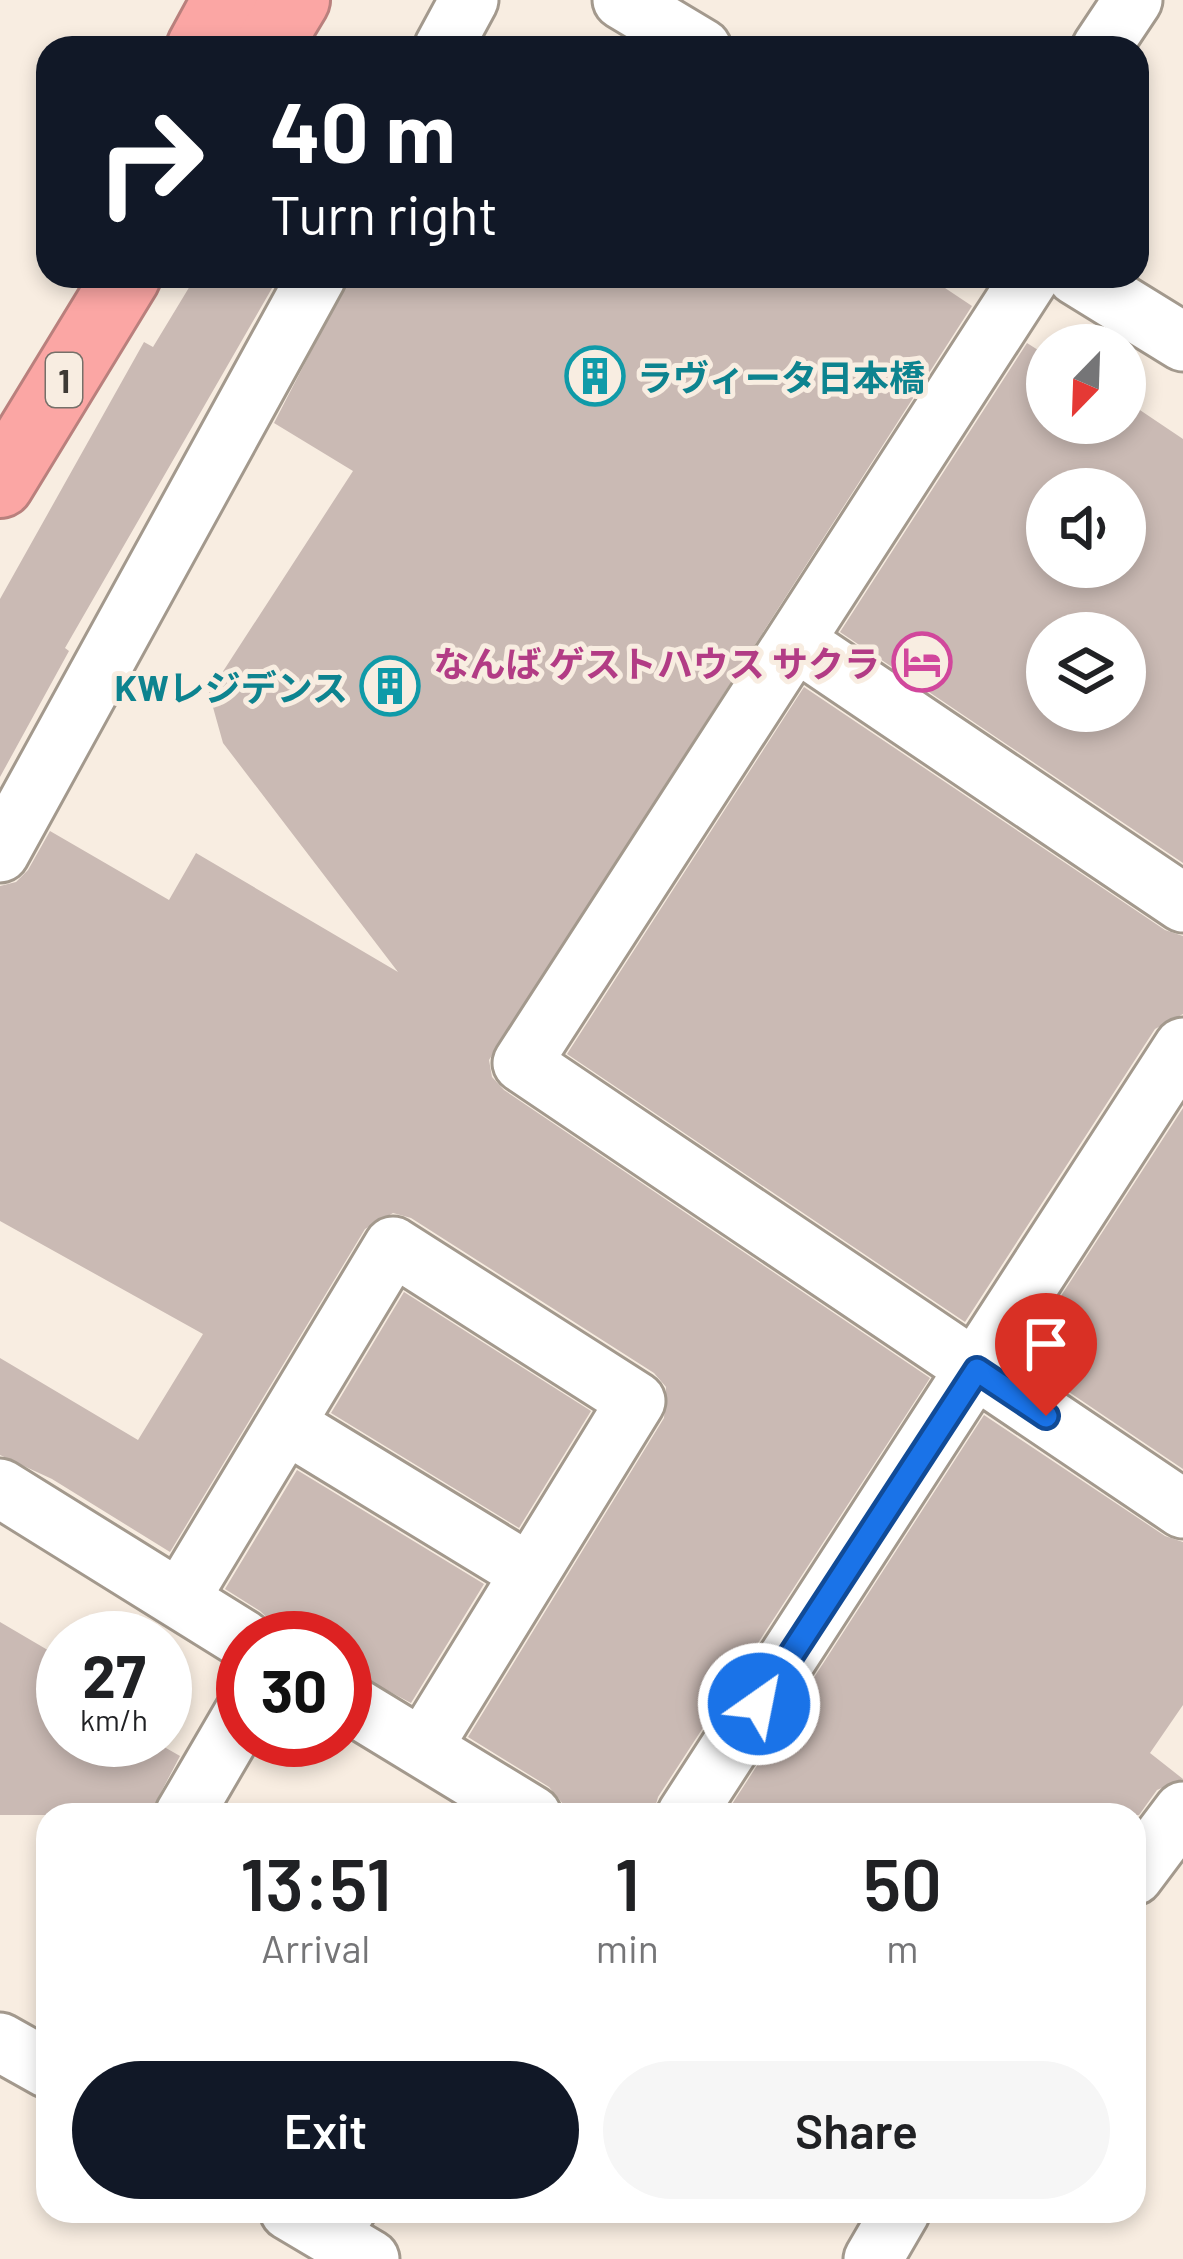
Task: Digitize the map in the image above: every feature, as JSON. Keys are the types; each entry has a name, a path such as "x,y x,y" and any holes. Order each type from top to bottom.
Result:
{"highway":[{"path":"206,36 226,0"},
{"path":"274,36 296,0"},
{"path":"0,426 74,288"},
{"name":"1","path":"0,484 121,288"}],"street":[{"path":"449,36 469,0"},
{"path":"622,0 682,36"},
{"path":"1109,36 1133,0"},
{"path":"0,853 310,288"},
{"path":"1023,288 522,1063 1183,1509"},
{"path":"1095,288 1183,343"},
{"path":"798,643 1183,903"},
{"path":"694,1803 1183,1047"},
{"path":"180,1599 393,1246 636,1401 423,1748"},
{"path":"286,1425 528,1572"},
{"path":"0,1489 216,1622"},
{"path":"372,1717 512,1803"},
{"path":"191,1803 216,1760"},
{"path":"1146,1860 1183,1810"},
{"path":"320,2223 359,2238"},
{"path":"873,2259 894,2223"}],"building":[{"path":"189,288 272,288 65,648 69,651 0,777 0,599 144,342 153,347"},
{"path":"344,288 945,288 972,306 489,1060 492,1077 504,1090 930,1378 656,1803 562,1803 549,1787 468,1737 664,1418 666,1387 654,1373 411,1218 393,1213 365,1229 170,1552 52,1479 0,1455 0,1358 138,1440 203,1334 0,1221 0,886 16,882 28,870 50,831 169,900 196,853 398,972 223,743 209,693 353,471 274,423"},
{"path":"1026,345 1026,444 1146,444 1146,414 1183,439 1183,863 840,632"},
{"path":"804,687 1165,930 1183,936 1183,1014 1155,1029 965,1322 567,1054"},
{"path":"1183,1108 1183,1469 1020,1359"},
{"path":"404,1292 591,1411 519,1528 331,1413"},
{"path":"984,1415 1165,1536 1183,1542 1183,1705 1150,1753 1183,1779 1157,1790 1146,1805 733,1803"},
{"path":"297,1470 484,1584 411,1703 372,1682 372,1611 260,1611 225,1589"},
{"path":"0,1622 36,1643 36,1767 174,1767 155,1803 36,1803 36,1815 0,1815"}],"place":[{"name":"ラヴィータ日本橋","path":"595,376"},
{"name":"なんば ゲストハウス サクラ","path":"922,662"},
{"name":"KWレジデンス","path":"390,686"}],"route":[{"path":"759,1704 977,1370 1046,1416"}]}
